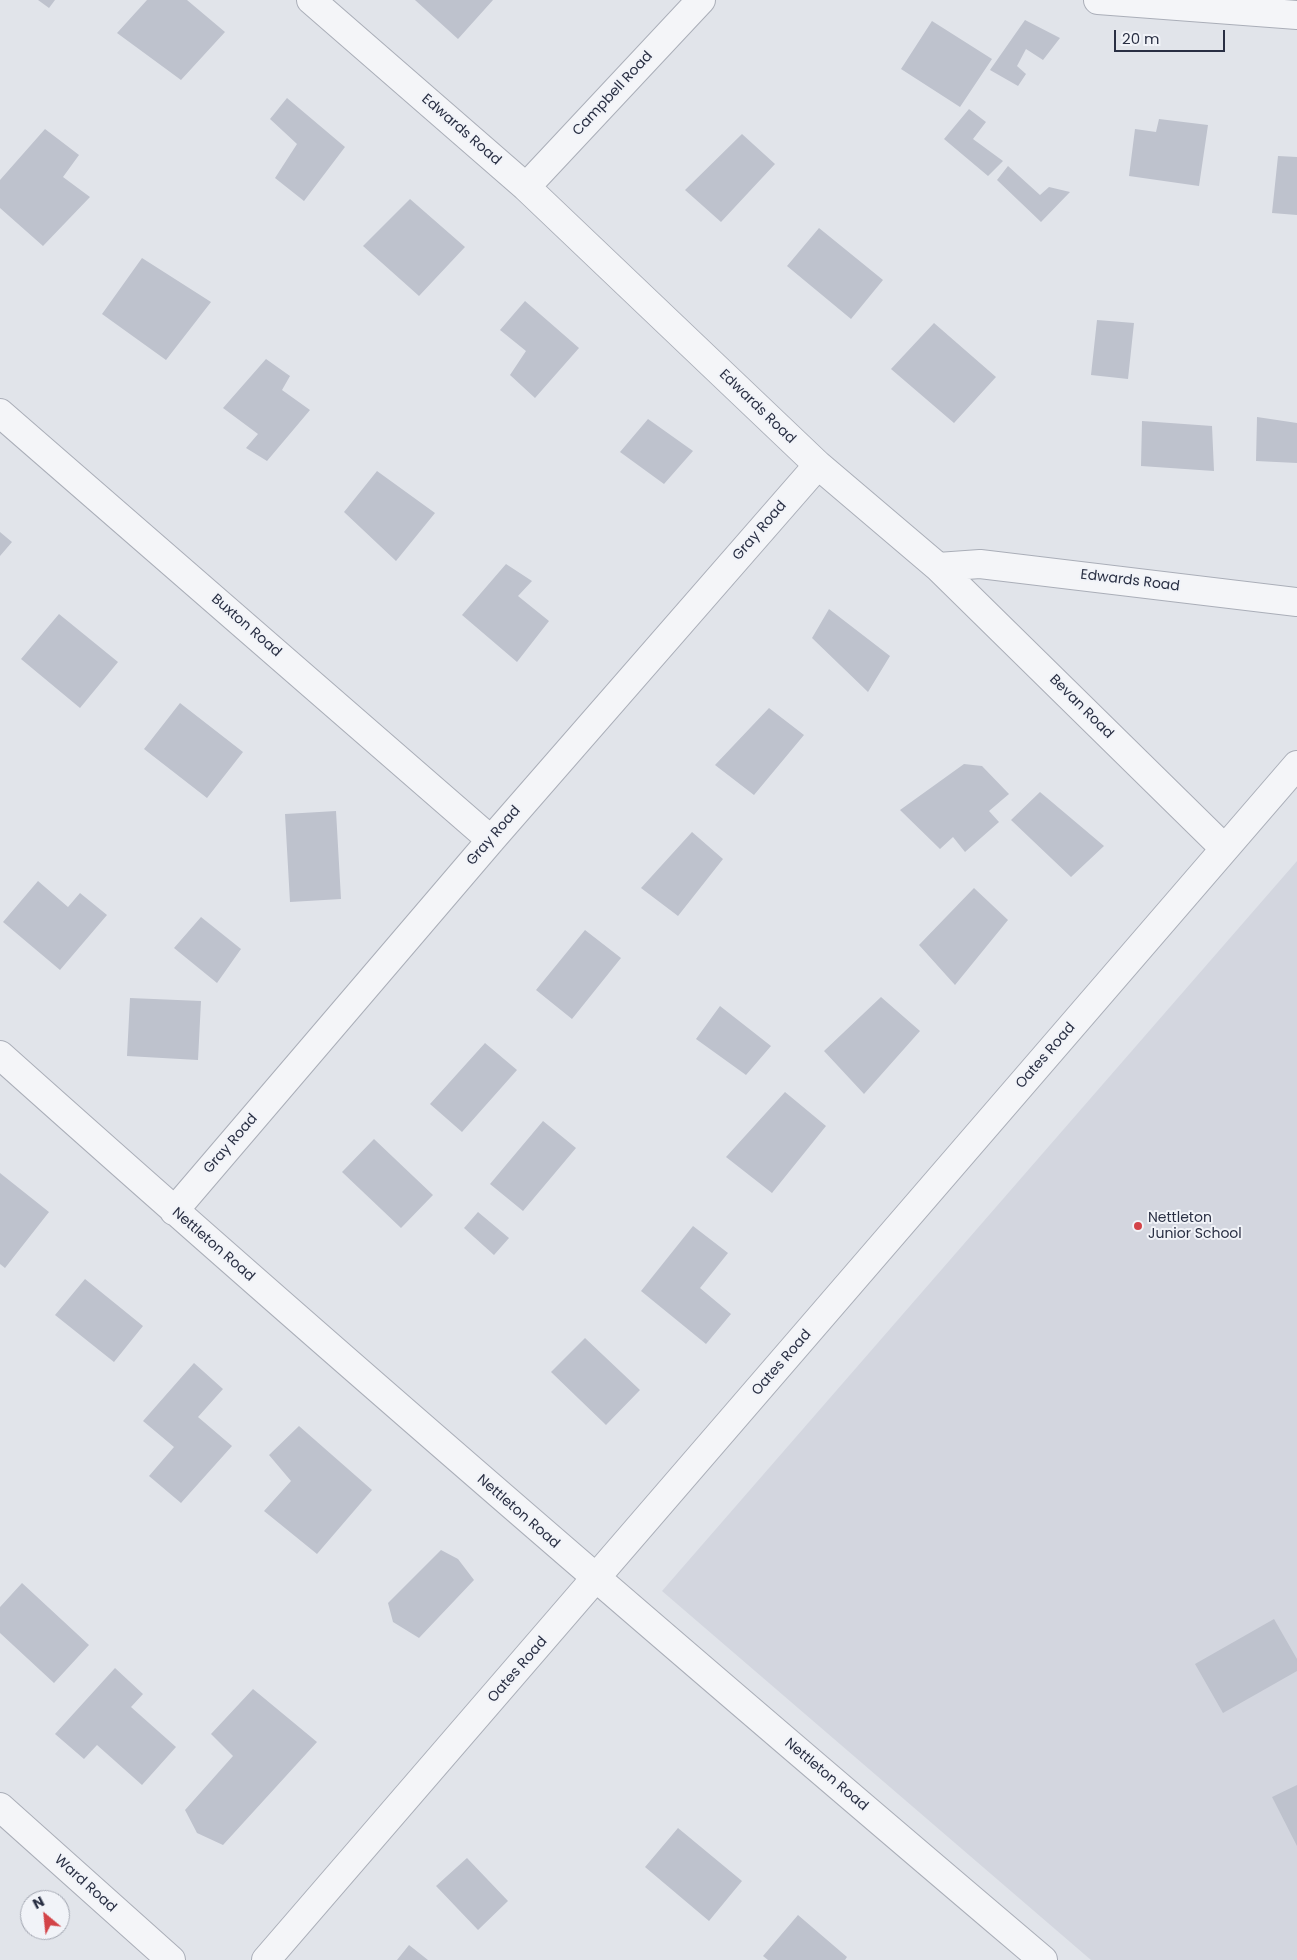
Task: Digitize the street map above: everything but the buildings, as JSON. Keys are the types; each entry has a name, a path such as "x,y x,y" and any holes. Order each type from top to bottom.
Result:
{"street":[{"name":"Edwards Road","path":"312,0 526,187 818,465 938,567 980,564 1297,602"},
{"name":"Campbell Road","path":"526,187 701,0"},
{"path":"1098,0 1297,15"},
{"name":"Buxton Road","path":"0,413 491,840"},
{"name":"Gray Road","path":"174,1211 491,840 818,465"},
{"name":"Bevan Road","path":"938,567 1224,848"},
{"name":"Oates Road","path":"266,1960 596,1580 1297,765"},
{"name":"Nettleton Road","path":"0,1055 174,1211 596,1580 1043,1960"},
{"name":"Ward Road","path":"0,1807 171,1960"}],"shaded area":[{"name":"Nettleton Junior School","path":"1297,861 1297,1960 1091,1960 662,1591"}],"place":[{"name":"Nettleton Junior School","path":"1138,1226"}]}
